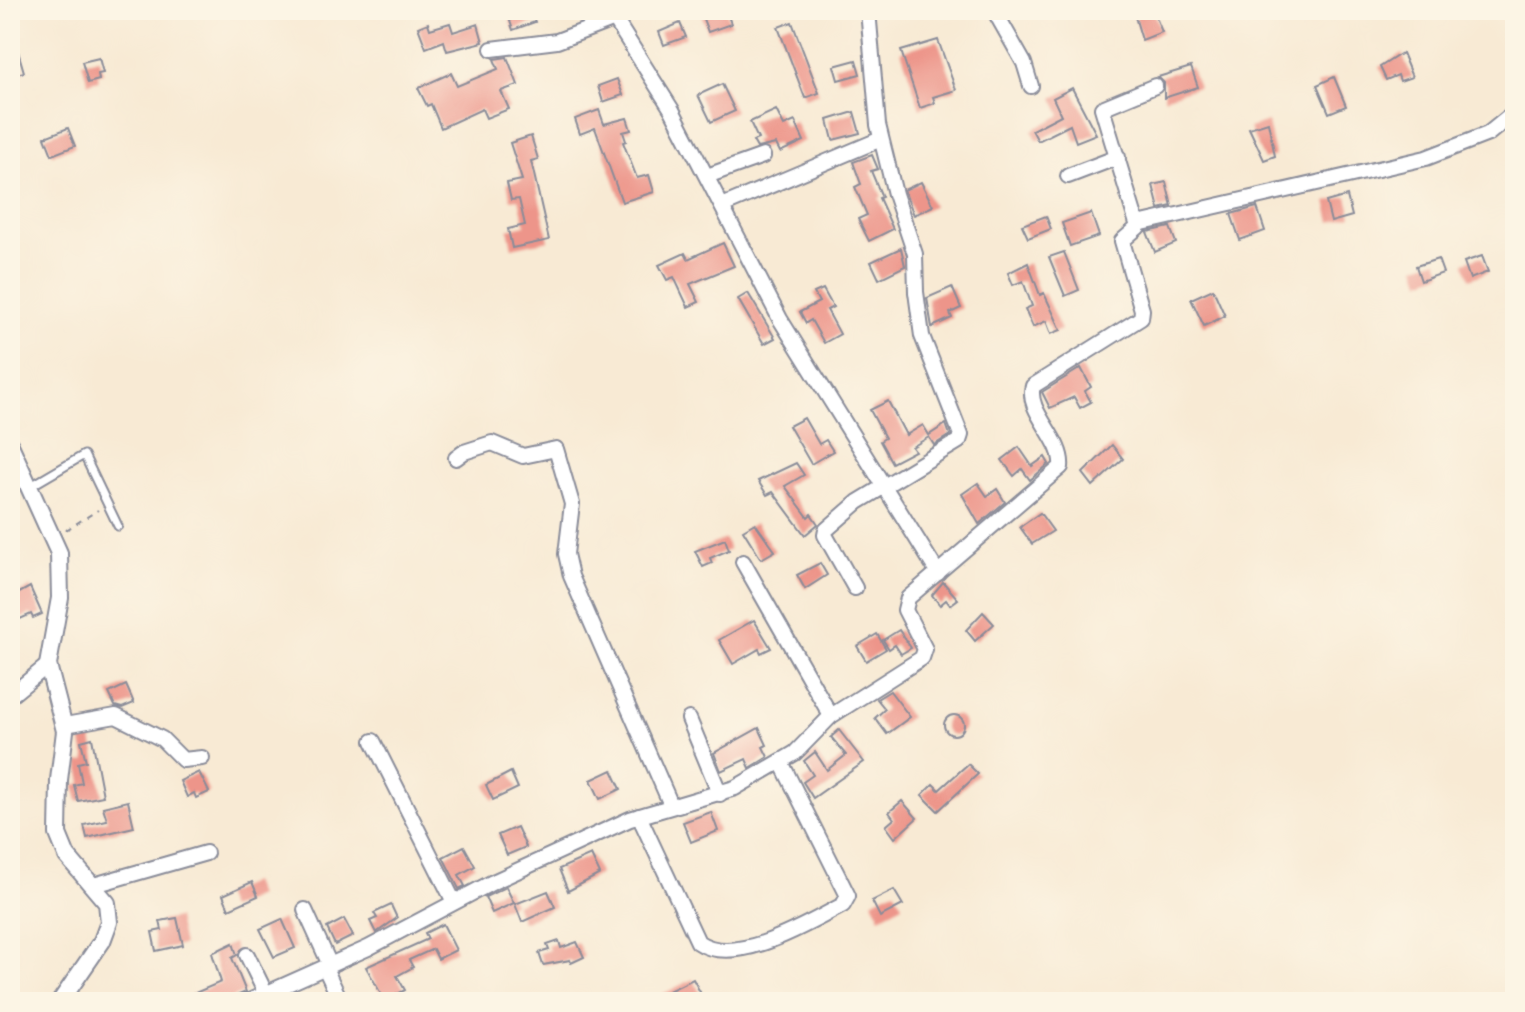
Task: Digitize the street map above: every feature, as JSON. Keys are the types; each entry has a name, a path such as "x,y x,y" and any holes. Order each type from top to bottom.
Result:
{"street":[{"path":"855,588 825,532 884,486 959,441 961,435 922,336 915,254 881,139 868,10"},
{"path":"994,10 1024,63 1031,86"},
{"path":"492,49 557,41 612,14 665,98 780,319 938,573"},
{"path":"247,1002 328,967 454,902 639,816 720,794 781,762 805,745 831,716 923,656 925,649 909,620 905,604 1059,471 1060,452 1032,398 1032,388 1141,318 1142,310 1122,241 1137,229 1138,224 1102,107 1155,86"},
{"path":"1138,224 1426,158 1488,134 1515,112"},
{"path":"722,206 881,139"},
{"path":"707,176 763,156"},
{"path":"1068,176 1118,157"},
{"path":"456,458 492,443 523,456 556,449 572,504 566,554 571,576 671,805"},
{"path":"10,445 55,537 60,564 60,598 48,665 65,725 58,834 67,856 107,903 109,922 94,956 60,1002"},
{"path":"743,562 831,716"},
{"path":"10,696 48,665"},
{"path":"65,725 116,716 162,739 183,760 202,758"},
{"path":"689,719 720,794"},
{"path":"373,741 454,902"},
{"path":"639,816 698,942 719,951 773,941 843,905 848,896 781,762"},
{"path":"94,885 206,853"},
{"path":"305,910 341,1002"},
{"path":"247,955 266,994"}],"lane":[{"path":"31,486 84,455 118,526"}],"path":[{"path":"55,537 109,503"}],"building":[{"path":"530,10 535,22 513,30 508,15"},
{"path":"726,10 731,24 708,32 702,16"},
{"path":"1133,10 1153,10 1162,32 1142,40"},
{"path":"792,22 819,93 805,98 778,27"},
{"path":"428,23 430,29 450,23 453,32 478,24 483,42 447,51 444,41 426,48 418,27"},
{"path":"680,23 686,37 664,45 659,32"},
{"path":"13,34 24,72 10,76 10,35"},
{"path":"938,40 956,90 933,97 935,103 920,108 901,51"},
{"path":"1402,53 1412,77 1400,81 1398,75 1386,80 1380,67"},
{"path":"507,57 518,85 501,91 509,109 486,118 482,109 441,128 431,104 427,106 418,88 451,73 457,86 498,69 494,59"},
{"path":"99,58 103,73 98,74 99,80 88,83 82,62"},
{"path":"856,60 860,74 838,80 834,66"},
{"path":"1191,67 1198,87 1164,98 1164,83 1158,77"},
{"path":"1334,77 1346,106 1329,113 1317,85"},
{"path":"617,79 623,95 603,102 598,86"},
{"path":"722,84 735,111 711,122 698,95"},
{"path":"1072,88 1096,134 1076,142 1070,125 1038,141 1032,130 1061,115 1053,98"},
{"path":"599,110 604,124 627,118 631,130 623,132 626,141 623,142 637,178 649,175 654,192 622,202 595,128 580,134 575,119"},
{"path":"776,110 784,126 795,121 804,141 780,152 776,144 757,148 753,141 758,139 750,122"},
{"path":"854,112 860,133 833,140 828,120"},
{"path":"1268,122 1275,156 1264,160 1249,128"},
{"path":"68,128 75,146 52,155 45,137"},
{"path":"531,136 538,159 531,161 549,240 512,248 508,229 525,225 519,199 511,200 507,183 522,180 510,143"},
{"path":"872,155 878,169 871,171 893,229 869,241 858,219 867,215 855,187 861,184 853,162"},
{"path":"921,182 933,206 914,215 904,190"},
{"path":"1166,182 1172,206 1159,209 1153,185"},
{"path":"1347,196 1352,216 1331,222 1326,202"},
{"path":"1257,207 1265,231 1240,240 1231,214"},
{"path":"1091,213 1099,236 1070,246 1062,223"},
{"path":"1046,216 1051,229 1028,238 1022,225"},
{"path":"1170,227 1176,243 1155,252 1147,232"},
{"path":"723,243 734,266 690,284 699,302 688,307 674,277 667,280 659,265 685,253 688,259"},
{"path":"901,248 905,266 879,279 871,262"},
{"path":"1064,252 1079,290 1065,296 1049,257"},
{"path":"1482,256 1488,272 1470,279 1464,262"},
{"path":"1438,259 1443,273 1421,281 1416,266"},
{"path":"1028,263 1040,295 1044,293 1061,330 1051,334 1046,321 1033,327 1025,309 1032,306 1023,281 1013,285 1008,273"},
{"path":"952,287 961,308 950,313 952,318 932,327 927,298"},
{"path":"823,289 833,307 827,310 840,334 824,343 811,320 806,323 800,312 819,302 814,293"},
{"path":"1213,289 1225,316 1204,326 1191,299"},
{"path":"748,293 775,338 764,344 738,299"},
{"path":"1081,368 1091,387 1085,391 1091,402 1080,408 1074,397 1050,408 1042,392"},
{"path":"888,401 906,435 923,425 929,435 946,424 950,435 934,445 929,437 912,447 915,451 892,463 880,441 885,438 870,410"},
{"path":"804,418 819,444 826,440 833,451 811,464 789,426"},
{"path":"1112,445 1123,459 1093,486 1083,473"},
{"path":"1019,447 1032,466 1045,457 1049,464 1030,480 1022,469 1014,476 1002,460"},
{"path":"796,463 804,475 785,486 808,517 811,514 818,524 805,535 773,492 767,495 758,481"},
{"path":"978,483 987,496 997,489 1005,502 979,524 962,494"},
{"path":"1040,513 1053,531 1032,544 1020,527"},
{"path":"755,523 775,551 761,559 743,530"},
{"path":"725,539 729,550 710,558 712,563 703,567 695,551"},
{"path":"820,563 827,575 805,589 797,575"},
{"path":"943,582 958,599 950,605 946,600 940,605 932,595"},
{"path":"30,587 42,614 33,618 31,614 18,620 10,598"},
{"path":"983,612 994,624 975,641 966,630"},
{"path":"754,620 771,648 761,653 759,649 733,664 719,640"},
{"path":"899,630 911,648 901,654 895,645 889,649 883,640"},
{"path":"877,634 886,649 866,661 857,646"},
{"path":"126,685 134,703 122,708 115,706 109,693"},
{"path":"890,691 910,717 887,734 875,718 885,709 877,699"},
{"path":"954,715 961,718 964,725 961,732 954,735 947,732 944,725 947,718"},
{"path":"759,728 767,745 763,747 768,757 750,768 746,759 721,771 714,753"},
{"path":"839,730 864,762 813,798 803,782 813,775 804,761 815,752 827,770 846,755 831,737"},
{"path":"92,738 103,796 78,801 74,785 82,783 78,763 86,761 81,741"},
{"path":"968,764 978,774 938,811 922,795 933,784 939,790"},
{"path":"612,770 621,789 600,799 591,780"},
{"path":"199,772 209,792 196,798 194,793 187,797 180,781"},
{"path":"511,772 518,788 493,800 486,785"},
{"path":"128,801 134,827 87,838 84,825 107,820 103,807"},
{"path":"902,801 917,818 895,838 886,826 894,819 889,812"},
{"path":"711,812 718,831 691,842 683,822"},
{"path":"517,827 526,847 507,855 498,835"},
{"path":"464,846 475,866 459,875 465,886 459,889 443,857"},
{"path":"591,855 600,874 568,891 559,869"},
{"path":"252,882 258,896 229,909 223,895"},
{"path":"506,887 514,903 492,913 485,897"},
{"path":"894,890 903,905 880,917 872,901"},
{"path":"548,891 555,907 522,922 515,904"},
{"path":"391,905 397,918 376,933 370,921 377,918 374,913"},
{"path":"177,918 183,945 156,951 152,932 162,930 160,921"},
{"path":"282,919 295,948 274,957 260,929"},
{"path":"344,919 353,936 335,945 327,928"},
{"path":"443,924 456,950 438,959 433,949 409,960 413,967 397,976 405,990 385,1001 366,967 428,939 425,933"},
{"path":"559,941 561,948 577,942 584,957 571,963 570,960 543,965 539,953 549,950 547,945"},
{"path":"233,943 237,955 232,958 246,992 222,1002 174,1002 221,982 212,953"},
{"path":"693,979 701,994 693,999 686,1002 646,1002"}]}
